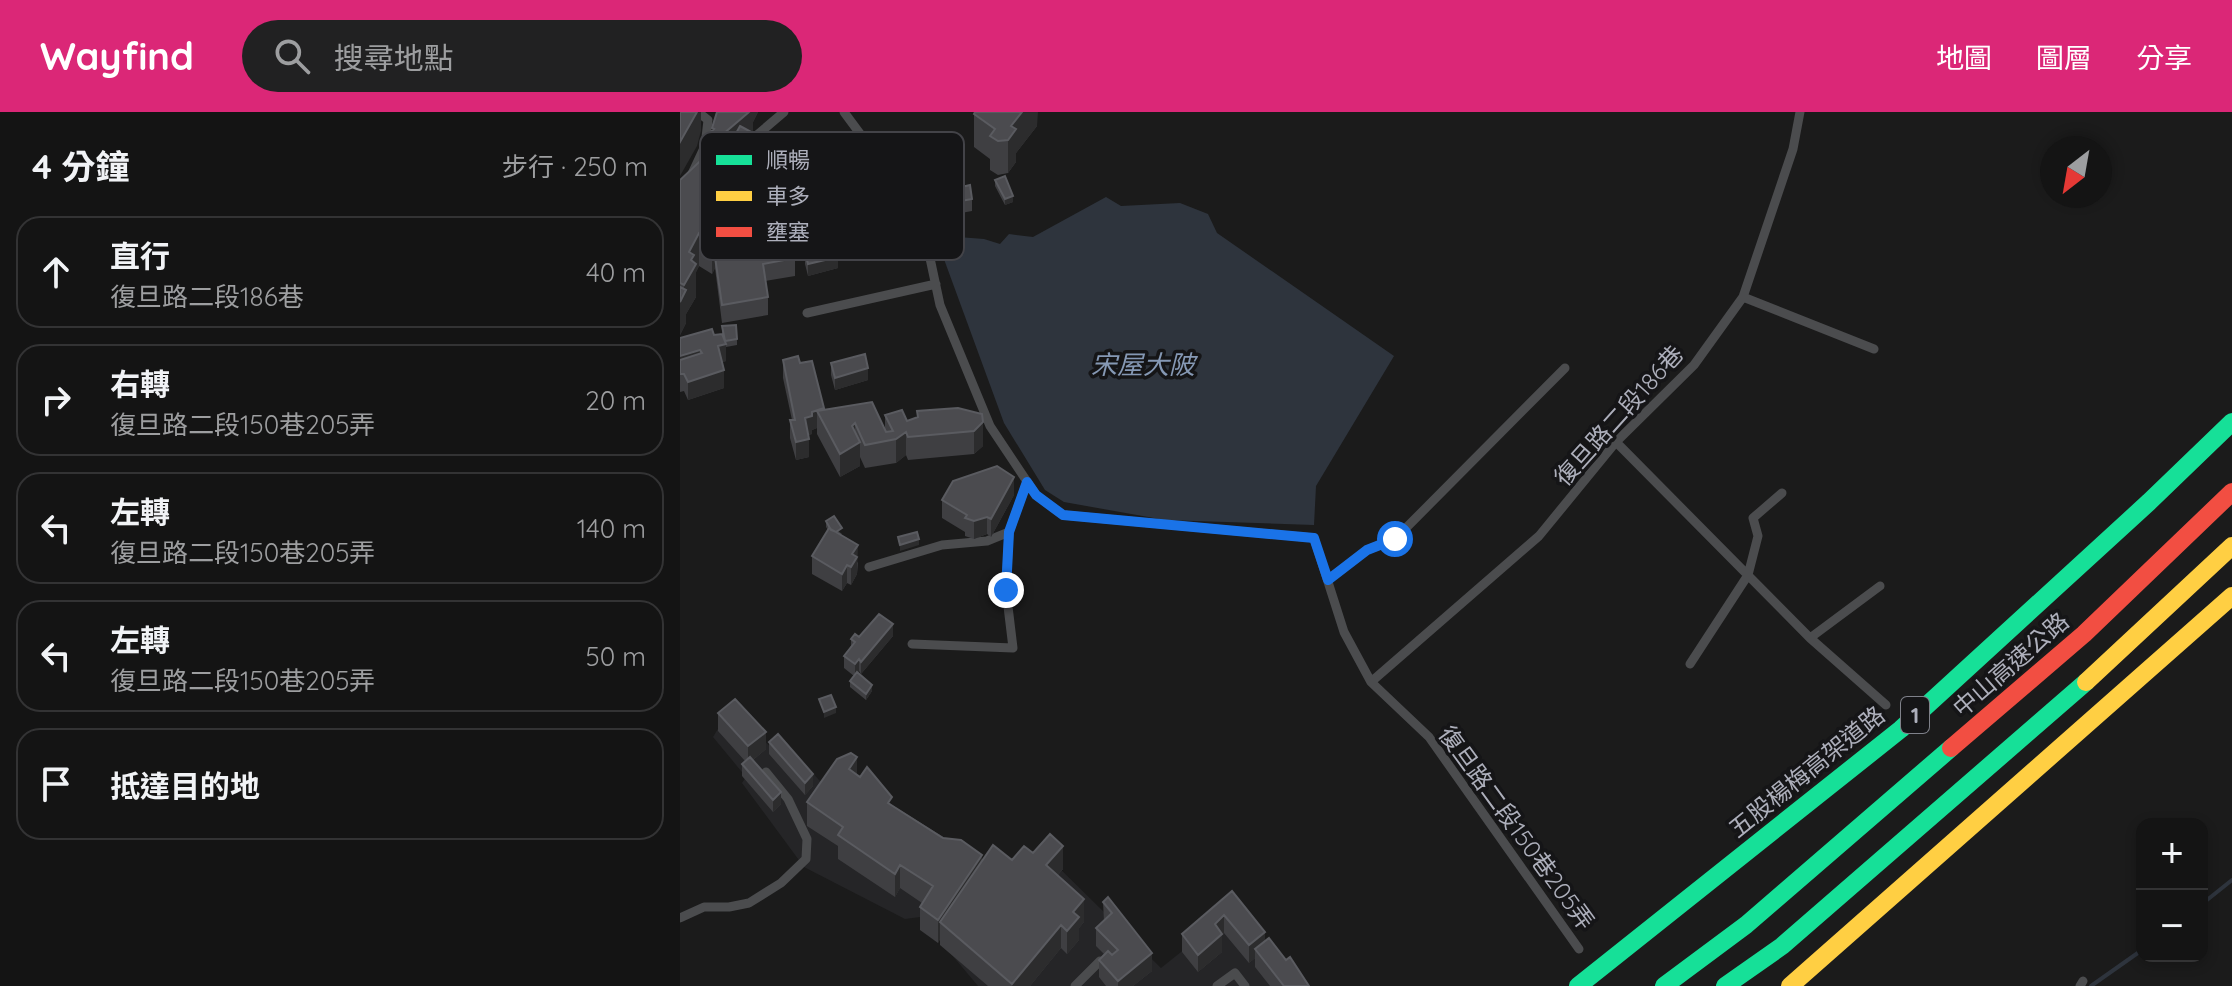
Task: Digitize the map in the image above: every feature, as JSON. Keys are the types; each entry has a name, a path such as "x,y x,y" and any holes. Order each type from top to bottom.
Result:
{"highway":[{"name":"五股楊梅高架道路","path":"1578,986 1901,729 2232,422"},
{"name":"中山高速公路","path":"1664,986 1746,925 2084,634 2232,492"},
{"path":"1725,986 1782,946 2093,676 2232,546"},
{"path":"1790,986 2232,596"}],"lane":[{"path":"698,112 708,120 707,132"},
{"path":"760,132 784,112"},
{"name":"復旦路二段150巷205弄","path":"844,112 859,132"},
{"name":"復旦路二段186巷","path":"1371,682 1539,536 1616,442 1694,365 1743,297 1793,149 1800,112"},
{"path":"688,185 700,157"},
{"name":"復旦路二段150巷205弄","path":"931,260 940,305 990,426 1036,495 1063,515 1314,538 1344,632 1371,682 1429,737 1579,949"},
{"path":"807,313 936,284"},
{"path":"1743,297 1874,349"},
{"path":"1328,580 1367,550 1395,539 1565,368"},
{"path":"975,426 990,426"},
{"path":"1616,442 1810,638 1886,705"},
{"path":"912,644 1013,648 1006,590 1009,532 1027,482"},
{"path":"1690,664 1748,575 1758,536 1753,518 1782,493"},
{"path":"869,567 942,545 987,541 1009,532"},
{"path":"1810,638 1880,586"},
{"path":"680,918 704,907 749,903 781,883 806,859 807,839 788,799 766,772"},
{"path":"1075,986 1100,961"},
{"path":"1217,986 1235,973 1245,986"}],"shaded area":[{"path":"730,709 772,748 784,740 826,788 958,864 1051,860 1161,968 1236,908 1294,986 978,986 920,917 905,919 804,867 742,783 746,777 713,737"}],"water":[{"name":"宋屋大陂","path":"1106,197 1121,206 1180,203 1208,214 1217,233 1394,356 1316,486 1314,525 1165,520 1064,502 1045,490 1004,423 944,260 964,260 964,237 1000,244 1009,234 1033,237"}],"building":[{"path":"680,112 697,112 680,142"},
{"path":"717,112 749,112 725,132 710,132"},
{"path":"975,112 1022,112 1011,126 1016,129 1008,140 998,141 990,136 995,129"},
{"path":"740,126 751,132 737,132"},
{"path":"700,161 700,234 689,252 694,255 691,260 696,264 684,285 680,283 680,180"},
{"path":"1005,176 1013,196 1005,199 995,180"},
{"path":"970,185 972,199 964,200 964,186"},
{"path":"715,260 784,260 763,264 768,297 722,305"},
{"path":"680,287 686,290 680,302"},
{"path":"736,325 737,339 725,341 722,326"},
{"path":"712,329 714,335 722,334 726,344 718,346 724,370 688,382 684,374 680,374 680,360 702,353 700,350 680,356 680,338"},
{"path":"865,354 868,368 835,378 831,363"},
{"path":"798,356 800,363 812,361 824,408 805,418 809,439 796,442 790,420 795,420 783,360"},
{"path":"872,402 886,432 893,431 885,415 902,410 907,421 918,417 917,411 958,408 982,414 983,422 974,431 908,437 906,432 896,439 865,445 855,423 852,426 860,442 840,454 817,411"},
{"path":"997,466 1014,477 991,519 987,517 974,521 965,518 967,515 942,500 953,481"},
{"path":"834,516 842,528 836,532 826,521"},
{"path":"829,528 858,545 852,554 857,557 842,574 812,556"},
{"path":"917,532 919,539 900,545 898,537"},
{"path":"879,614 893,624 861,662 859,659 855,664 844,656 855,642 851,639 855,634 859,637"},
{"path":"857,672 872,685 866,694 850,681"},
{"path":"831,695 836,707 824,712 819,699"},
{"path":"735,699 766,732 748,746 718,713"},
{"path":"778,734 813,774 805,783 769,742"},
{"path":"851,753 857,757 849,769 860,777 867,767 892,797 888,803 943,838 961,840 982,855 938,920 920,907 933,886 900,865 895,874 838,835 843,827 807,802 837,759"},
{"path":"750,757 781,792 773,800 742,764"},
{"path":"1050,834 1063,846 1046,865 1084,899 1073,912 1079,917 1067,931 1061,925 1012,984 940,922 993,845 1012,860 1024,846 1033,853"},
{"path":"1232,891 1265,932 1249,945 1224,915 1215,924 1222,934 1198,955 1182,934"},
{"path":"1108,897 1152,953 1118,981 1099,960 1108,951 1112,955 1118,950 1096,928 1112,913 1103,902"},
{"path":"1269,938 1286,960 1290,957 1309,986 1284,986 1255,949"}],"waterway":[{"path":"2208,899 2232,880"},
{"path":"2091,986 2136,954"}],"traffic: fast":[{"path":"1578,986 1901,729 2232,422"},
{"path":"1725,986 1782,946 2086,682"},
{"path":"1664,986 1746,925 1951,748"}],"traffic: slow":[{"path":"2086,682 2232,546"},
{"path":"1790,986 2232,596"}],"traffic: jam":[{"path":"1951,748 2084,634 2232,492"}],"route":[{"path":"1006,590 1009,532 1027,482 1036,495 1063,515 1314,538 1328,580 1367,550 1395,539"}]}
